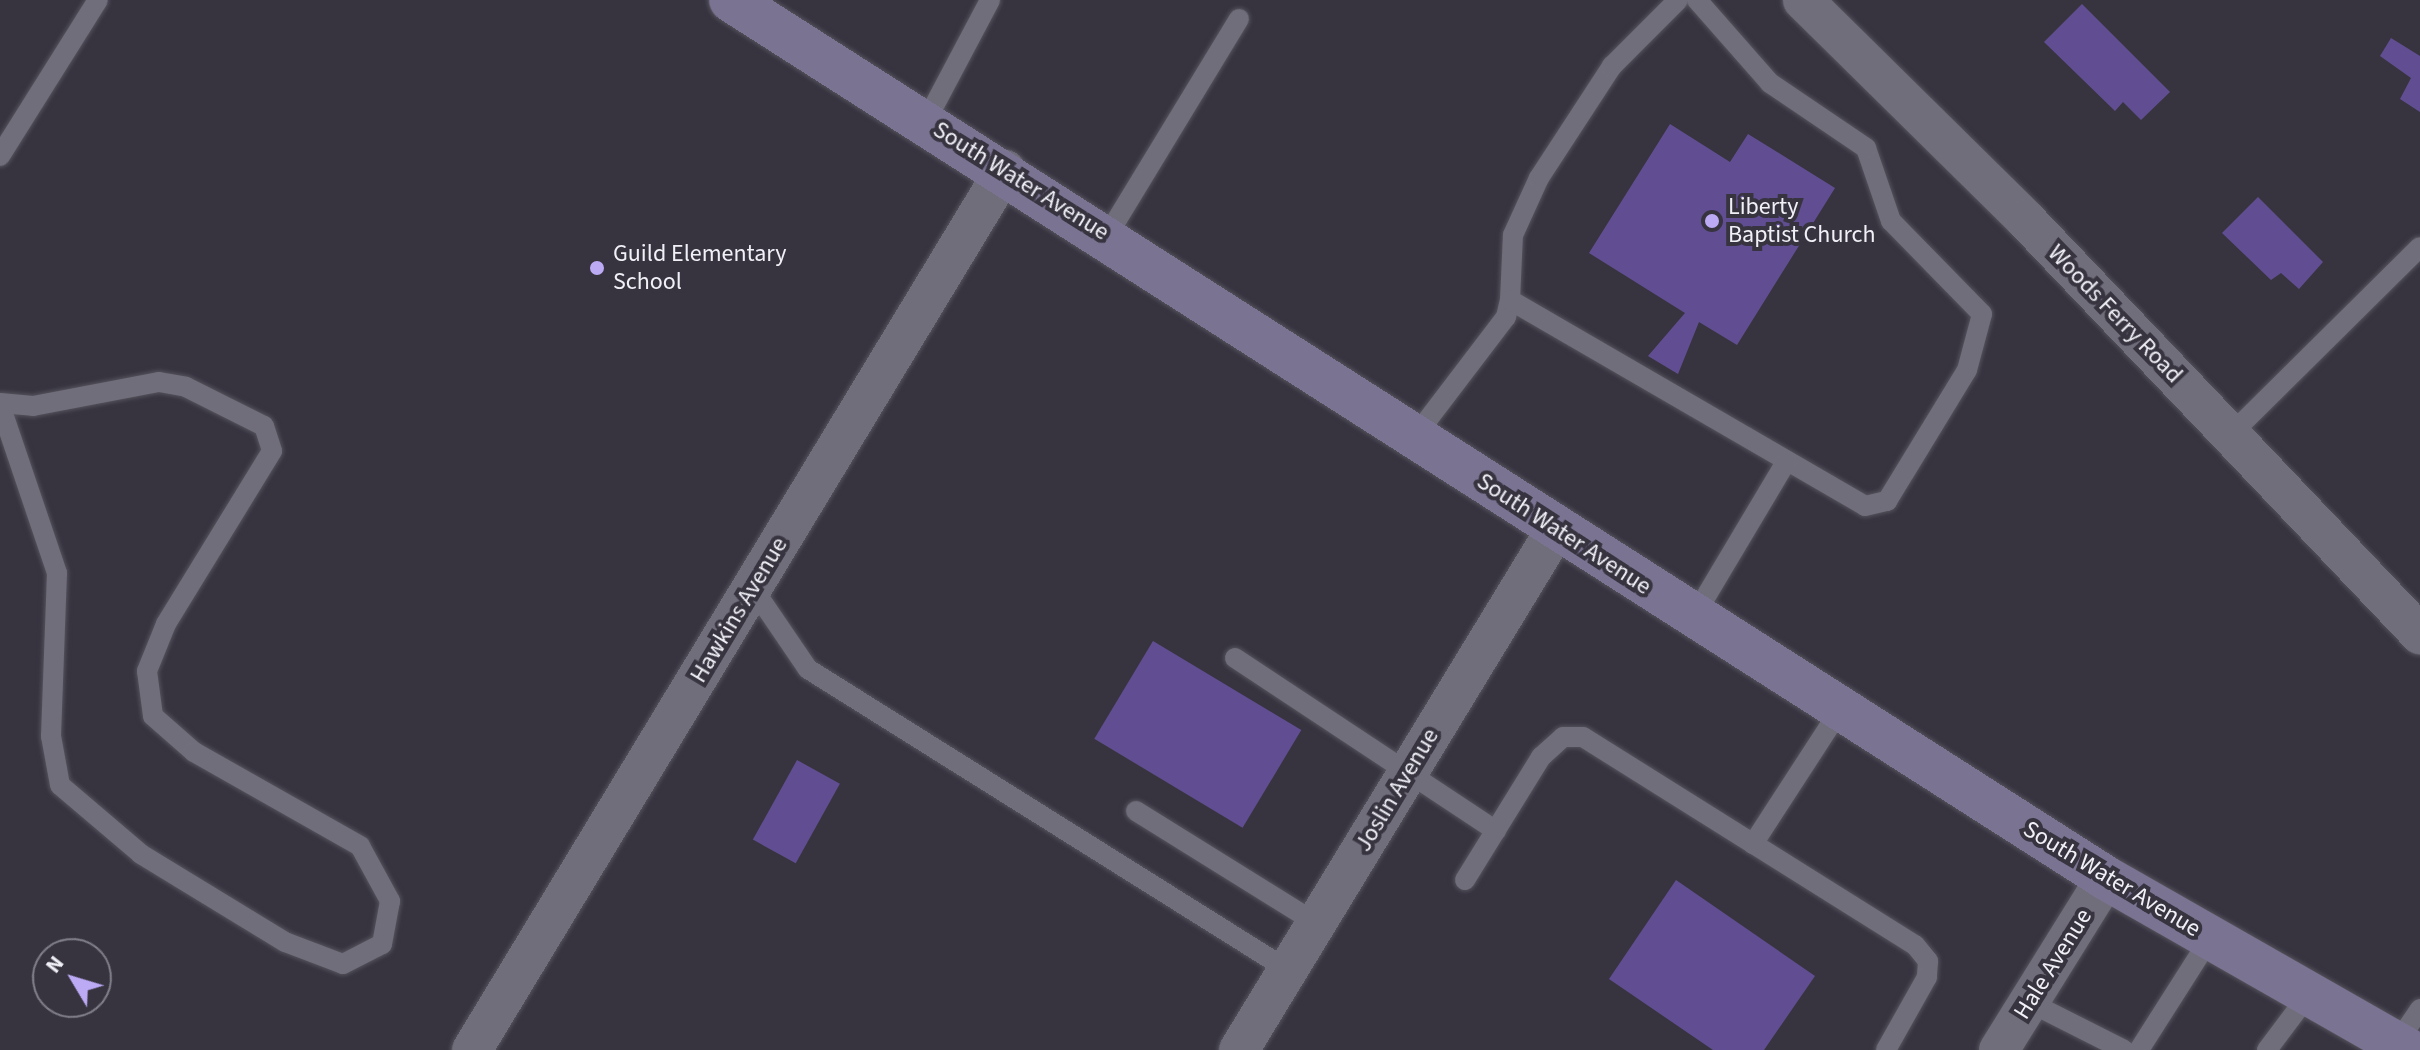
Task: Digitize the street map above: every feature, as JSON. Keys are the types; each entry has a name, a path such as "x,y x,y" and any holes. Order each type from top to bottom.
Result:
{"main road":[{"name":"South Water Avenue","path":"731,0 1005,170 1416,435 1555,531 2106,878 2309,994 2408,1034"}],"street":[{"name":"Woods Ferry Road","path":"1803,0 2230,435 2420,634"},
{"name":"Hawkins Avenue","path":"472,1050 1005,170"},
{"name":"Joslin Avenue","path":"1239,1050 1555,531"},
{"name":"Hale Avenue","path":"1999,1050 2106,878"}],"lane":[{"path":"0,156 98,0"},
{"path":"926,121 990,0"},
{"path":"1416,435 1506,317 1510,300 1513,235 1539,178 1612,66 1678,0"},
{"path":"1510,300 1865,506 1887,501 1967,370 1982,314 1891,221 1866,148 1770,83 1697,0"},
{"path":"1107,236 1239,19"},
{"path":"2230,435 2420,247"},
{"path":"159,382 186,387 264,426 272,451 166,624 147,671 153,716 194,752 360,846 390,901 382,944 343,964 285,942 141,854 60,785 51,736 57,573 0,404 33,406 159,382"},
{"path":"1693,618 1786,462"},
{"path":"752,587 808,669 1288,970"},
{"path":"1235,658 1406,776 1496,831"},
{"path":"1753,844 1840,710"},
{"path":"1465,880 1541,757 1563,737 1583,737 1915,945 1928,961 1927,977 1886,1050"},
{"path":"1136,811 1316,923"},
{"path":"2139,1050 2211,937"},
{"path":"2267,1050 2309,994"},
{"path":"2029,1002 2124,1050"}],"building":[{"path":"2082,4 2170,92 2141,120 2123,102 2115,111 2044,42"},
{"path":"2391,38 2420,56 2420,112 2400,99 2411,78 2380,56"},
{"name":"Liberty Baptist Church","path":"1670,124 1730,162 1748,134 1835,188 1737,345 1699,322 1678,374 1648,356 1685,313 1589,253"},
{"path":"2258,197 2323,262 2299,289 2281,273 2271,280 2222,233"},
{"path":"1153,641 1301,730 1243,828 1094,739"},
{"path":"797,760 840,784 796,863 753,840"},
{"path":"1676,880 1815,976 1764,1050 1713,1050 1609,979"}],"place":[{"name":"Liberty Baptist Church","path":"1712,221"},
{"name":"Guild Elementary School","path":"597,268"}]}
